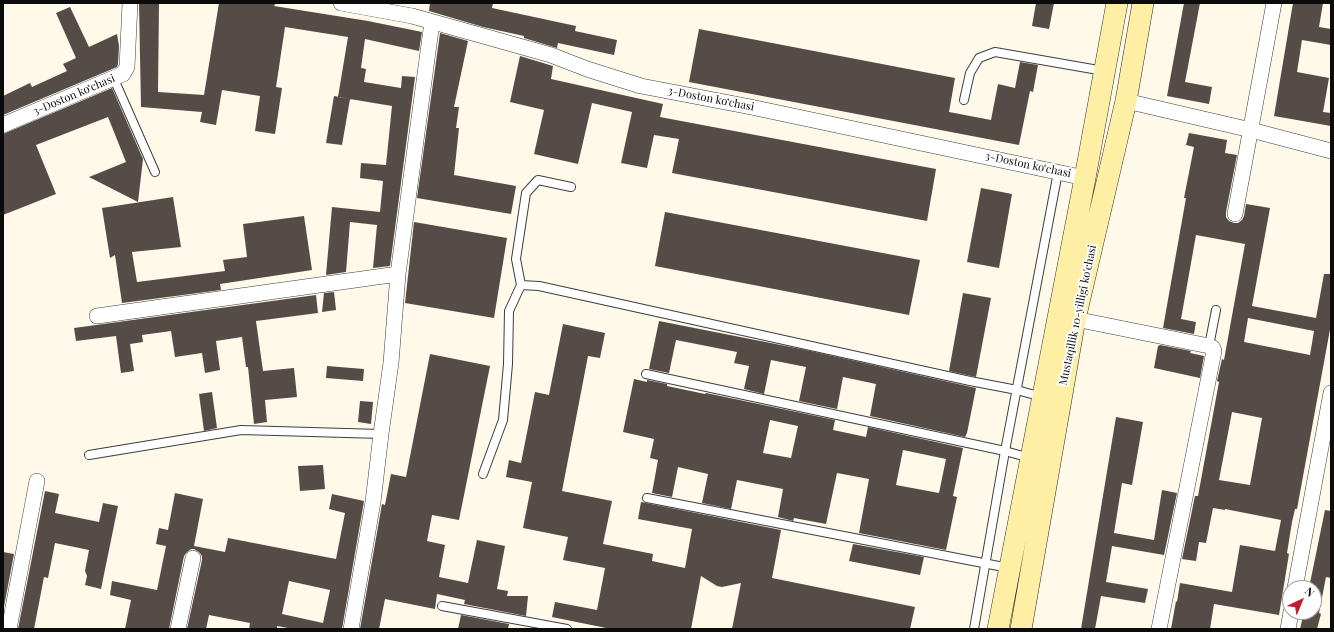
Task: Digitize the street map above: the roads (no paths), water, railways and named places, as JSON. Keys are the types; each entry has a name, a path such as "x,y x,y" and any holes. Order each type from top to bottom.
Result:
{"main road":[{"name":"Mustaqillik 10-yilligi ko'chasi","path":"998,629 1086,178 1117,3"},
{"name":"Mustaqillik 10-yilligi ko'chasi","path":"1020,629 1075,319 1126,101 1143,3"}],"street":[{"name":"3-Doston koʻchasi","path":"3,125 123,74 127,67 130,3"},
{"name":"3-Doston koʻchasi","path":"341,3 414,9 432,22 550,55 587,69 641,86 751,107 1086,178"},
{"path":"1235,214 1274,3"},
{"path":"351,629 373,502 380,434 390,363 398,274 432,22"},
{"path":"1126,101 1251,130 1331,151"},
{"path":"96,316 398,274"},
{"path":"1075,319 1213,348 1214,356 1159,629"},
{"path":"1297,580 1331,393"},
{"path":"9,629 37,481"},
{"path":"178,629 193,558"}],"lane":[{"path":"964,100 970,72 979,58 995,52 1104,71"},
{"path":"114,79 155,172"},
{"path":"974,629 1004,451 1058,172"},
{"path":"483,474 503,420 508,364 509,311 520,285 516,259 526,193 538,180 571,187"},
{"path":"520,285 539,286 1017,390 1043,398"},
{"path":"1209,346 1216,310"},
{"path":"646,374 1031,458"},
{"path":"89,455 241,430 380,434"},
{"path":"647,498 1010,568"},
{"path":"442,606 567,629"}]}
